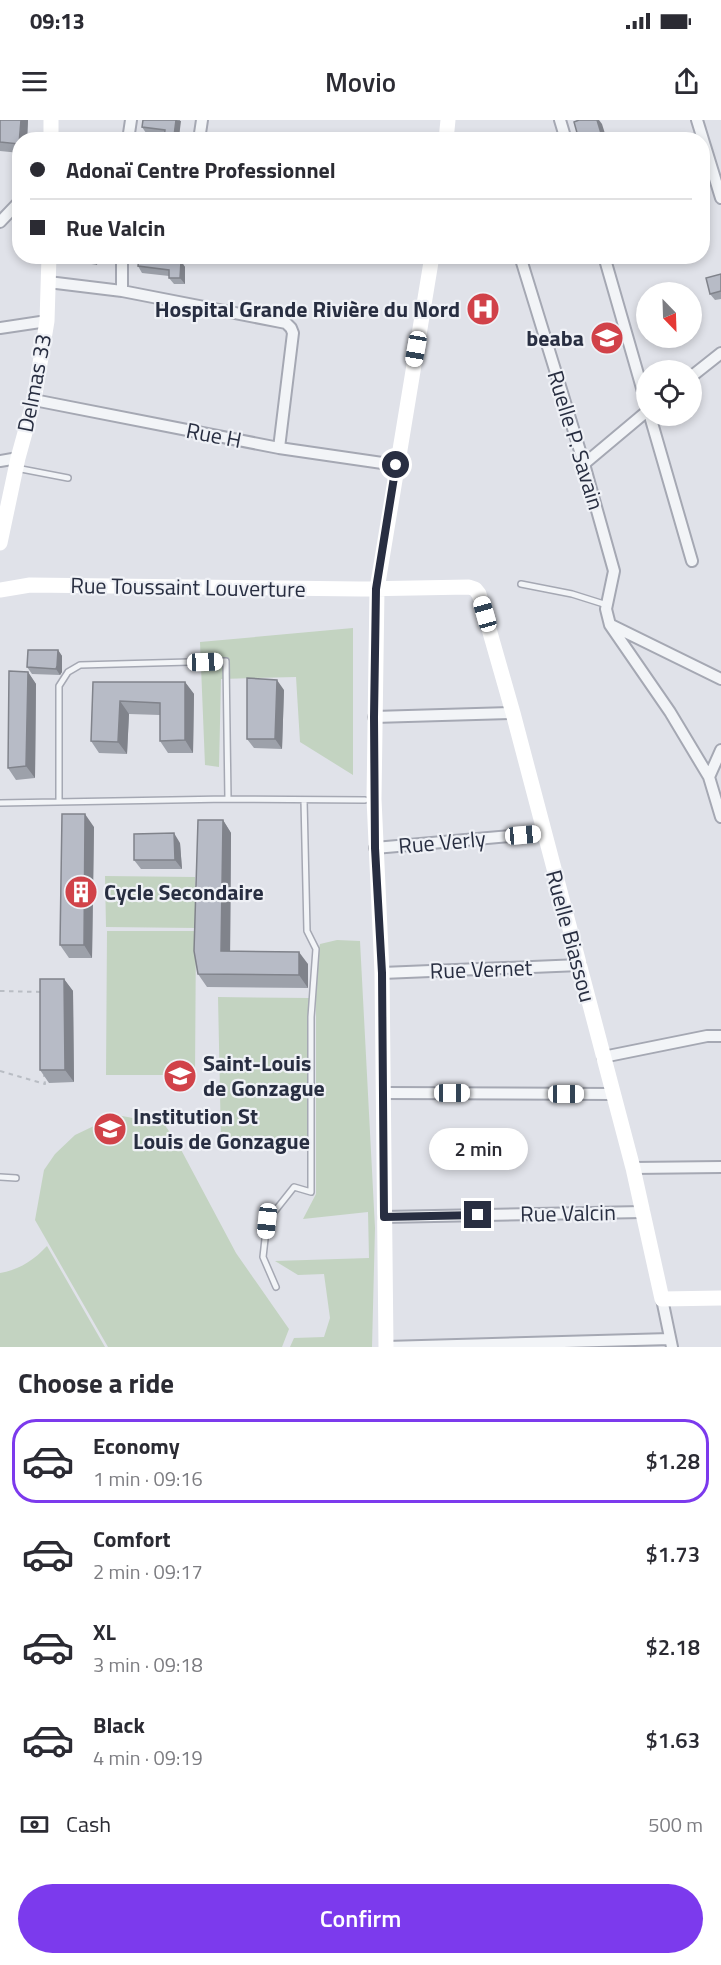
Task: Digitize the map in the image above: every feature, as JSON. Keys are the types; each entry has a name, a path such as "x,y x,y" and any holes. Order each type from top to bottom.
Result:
{"street":[{"path":"710,162 721,198"},
{"path":"0,222 12,209"},
{"name":"Delmas 33","path":"0,543 17,463 34,400 47,321 49,264"},
{"path":"122,264 122,291"},
{"path":"431,264 376,589 374,717 369,799 375,848 382,973 386,1347 671,1343"},
{"name":"Ruelle P. Savain","path":"522,264 584,464 614,571 606,609 610,625"},
{"path":"606,264 636,367"},
{"path":"48,282 122,291 286,323 293,333 279,448"},
{"path":"0,328 47,321"},
{"path":"702,368 721,353"},
{"name":"Rue H","path":"34,400 279,448 396,465"},
{"path":"584,464 636,420"},
{"path":"653,426 692,561"},
{"path":"0,461 17,463"},
{"name":"Rue Toussaint Louverture","path":"0,590 30,585 376,589"},
{"name":"Ruelle Biassou","path":"376,589 470,586 479,594 513,713 633,1168 671,1343"},
{"path":"610,625 721,679"},
{"path":"610,625 670,712 709,777 721,817"},
{"path":"374,717 513,713"},
{"path":"709,777 721,750"},
{"name":"Rue Verly","path":"375,848 544,833"},
{"name":"Rue Vernet","path":"382,973 580,965"},
{"path":"603,1057 707,1036 721,1036"},
{"path":"384,1093 612,1094"},
{"path":"633,1168 721,1167"},
{"name":"Rue Valcin","path":"384,1217 643,1212"},
{"path":"662,1299 721,1298"}],"lane":[{"path":"17,463 68,478"},
{"path":"521,584 572,594 607,605"},
{"path":"59,802 59,686 68,672 81,665 226,661 228,799"},
{"path":"0,803 369,799"},
{"path":"276,1287 263,1257 267,1221 294,1187 311,1192 311,1017 316,949 307,931 304,800"},
{"path":"0,1177 16,1178"}],"path":[{"path":"0,991 43,992"},
{"path":"0,1071 45,1084 44,1072"}],"green space":[{"path":"353,628 353,775 300,742 296,677 221,679 219,767 205,765 200,642"},
{"path":"105,876 195,877 197,928 106,927"},
{"path":"107,931 196,931 195,1075 106,1075"},
{"path":"337,940 360,941 375,1228 372,1347 290,1347 294,1338 324,1337 330,1318 324,1274 298,1275 275,1261 369,1258 368,1212 303,1219 316,1194 314,969 320,944"},
{"path":"218,997 309,998 311,1140 221,1141"},
{"path":"117,1115 164,1124 178,1144 236,1253 289,1329 282,1347 108,1347 35,1220 44,1170 55,1154 75,1135"},
{"path":"47,1246 105,1347 0,1347 0,1273 26,1264"}],"building":[{"path":"0,120 21,120 20,132 12,132 12,143 0,142"},
{"path":"143,120 176,120 174,132 142,127"},
{"path":"597,120 601,132 577,132 574,122"},
{"path":"138,264 181,264 180,278 169,278 169,270 138,266"},
{"path":"721,274 721,291 710,294 706,278"},
{"path":"28,650 58,650 56,669 27,667"},
{"path":"9,671 28,672 26,766 8,768"},
{"path":"247,678 277,680 275,739 247,739"},
{"path":"93,682 185,682 185,740 160,741 160,703 120,701 118,742 91,741"},
{"path":"62,814 85,814 84,945 60,945"},
{"path":"198,820 223,820 221,951 299,952 299,975 198,974 194,951"},
{"path":"174,833 175,860 134,860 134,834"},
{"path":"40,979 64,979 65,1070 40,1070"}],"place":[{"name":"Hospital Grande Rivière du Nord","path":"483,309"},
{"name":"beaba","path":"607,338"},
{"name":"Cycle Secondaire","path":"81,892"},
{"name":"Saint-Louis de Gonzague","path":"180,1076"},
{"name":"Institution St Louis de Gonzague","path":"110,1129"}],"route":[{"path":"396,465 376,589 374,799 382,973 384,1217 478,1215"}]}
